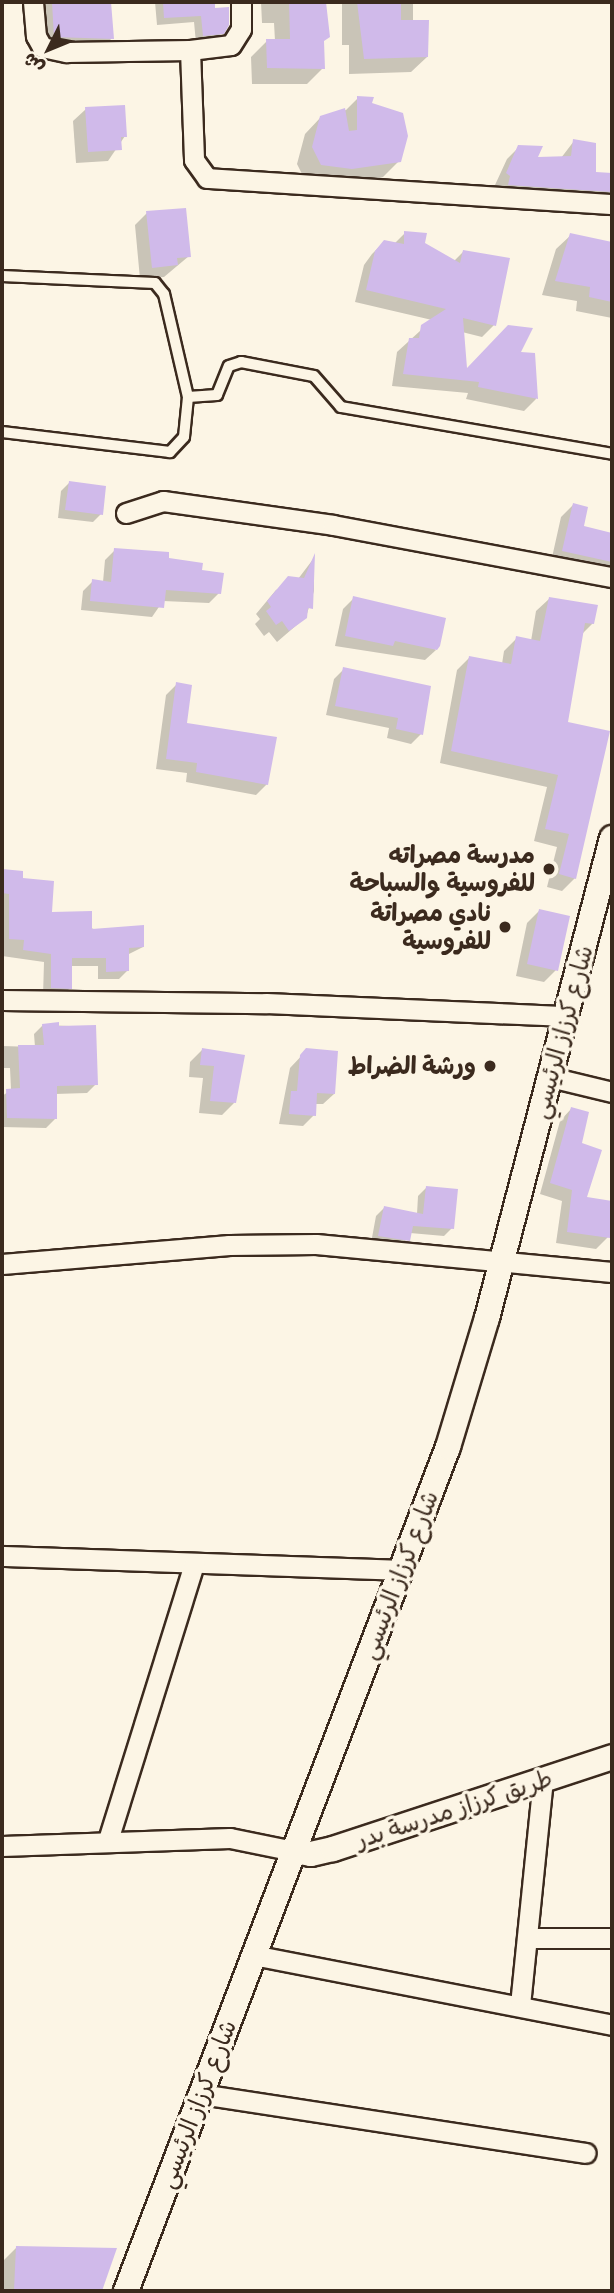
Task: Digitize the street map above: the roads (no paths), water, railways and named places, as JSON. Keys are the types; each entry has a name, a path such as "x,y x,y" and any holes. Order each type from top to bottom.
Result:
{"street":[{"path":"33,2 36,36 53,52 223,47 238,38 240,2"},
{"path":"190,50 194,159 207,178 612,204"},
{"path":"126,513 163,501 333,525 612,577"},
{"name":"شارع كرزاز الرئيسي","path":"126,2291 448,1447 502,1259 612,838"},
{"path":"2,1000 266,1003 567,1016"},
{"path":"550,1077 612,1092"},
{"path":"2,1264 229,1245 316,1244 502,1259 612,1272"},
{"path":"2,1556 402,1570"},
{"path":"108,1840 194,1564"},
{"name":"طريق كرزاز مدرسة بدر","path":"294,1851 311,1854 333,1849 612,1757"},
{"path":"520,2005 543,1780"},
{"path":"2,1846 108,1840 230,1838 294,1851"},
{"path":"527,1938 612,1938"},
{"path":"253,1955 612,2025"},
{"path":"201,2094 586,2153"}],"lane":[{"path":"2,276 155,283 164,294 188,397 184,437 170,452 2,432"},
{"path":"188,397 217,395 229,366 241,362 314,376 325,384 329,399 341,407 612,454"}],"place":[{"name":"مدرسة مصراته للفروسية والسباحة","path":"549,869"},
{"name":"نادي مصراتة للفروسية","path":"505,927"},
{"name":"ورشة الضراط","path":"490,1066"}]}
